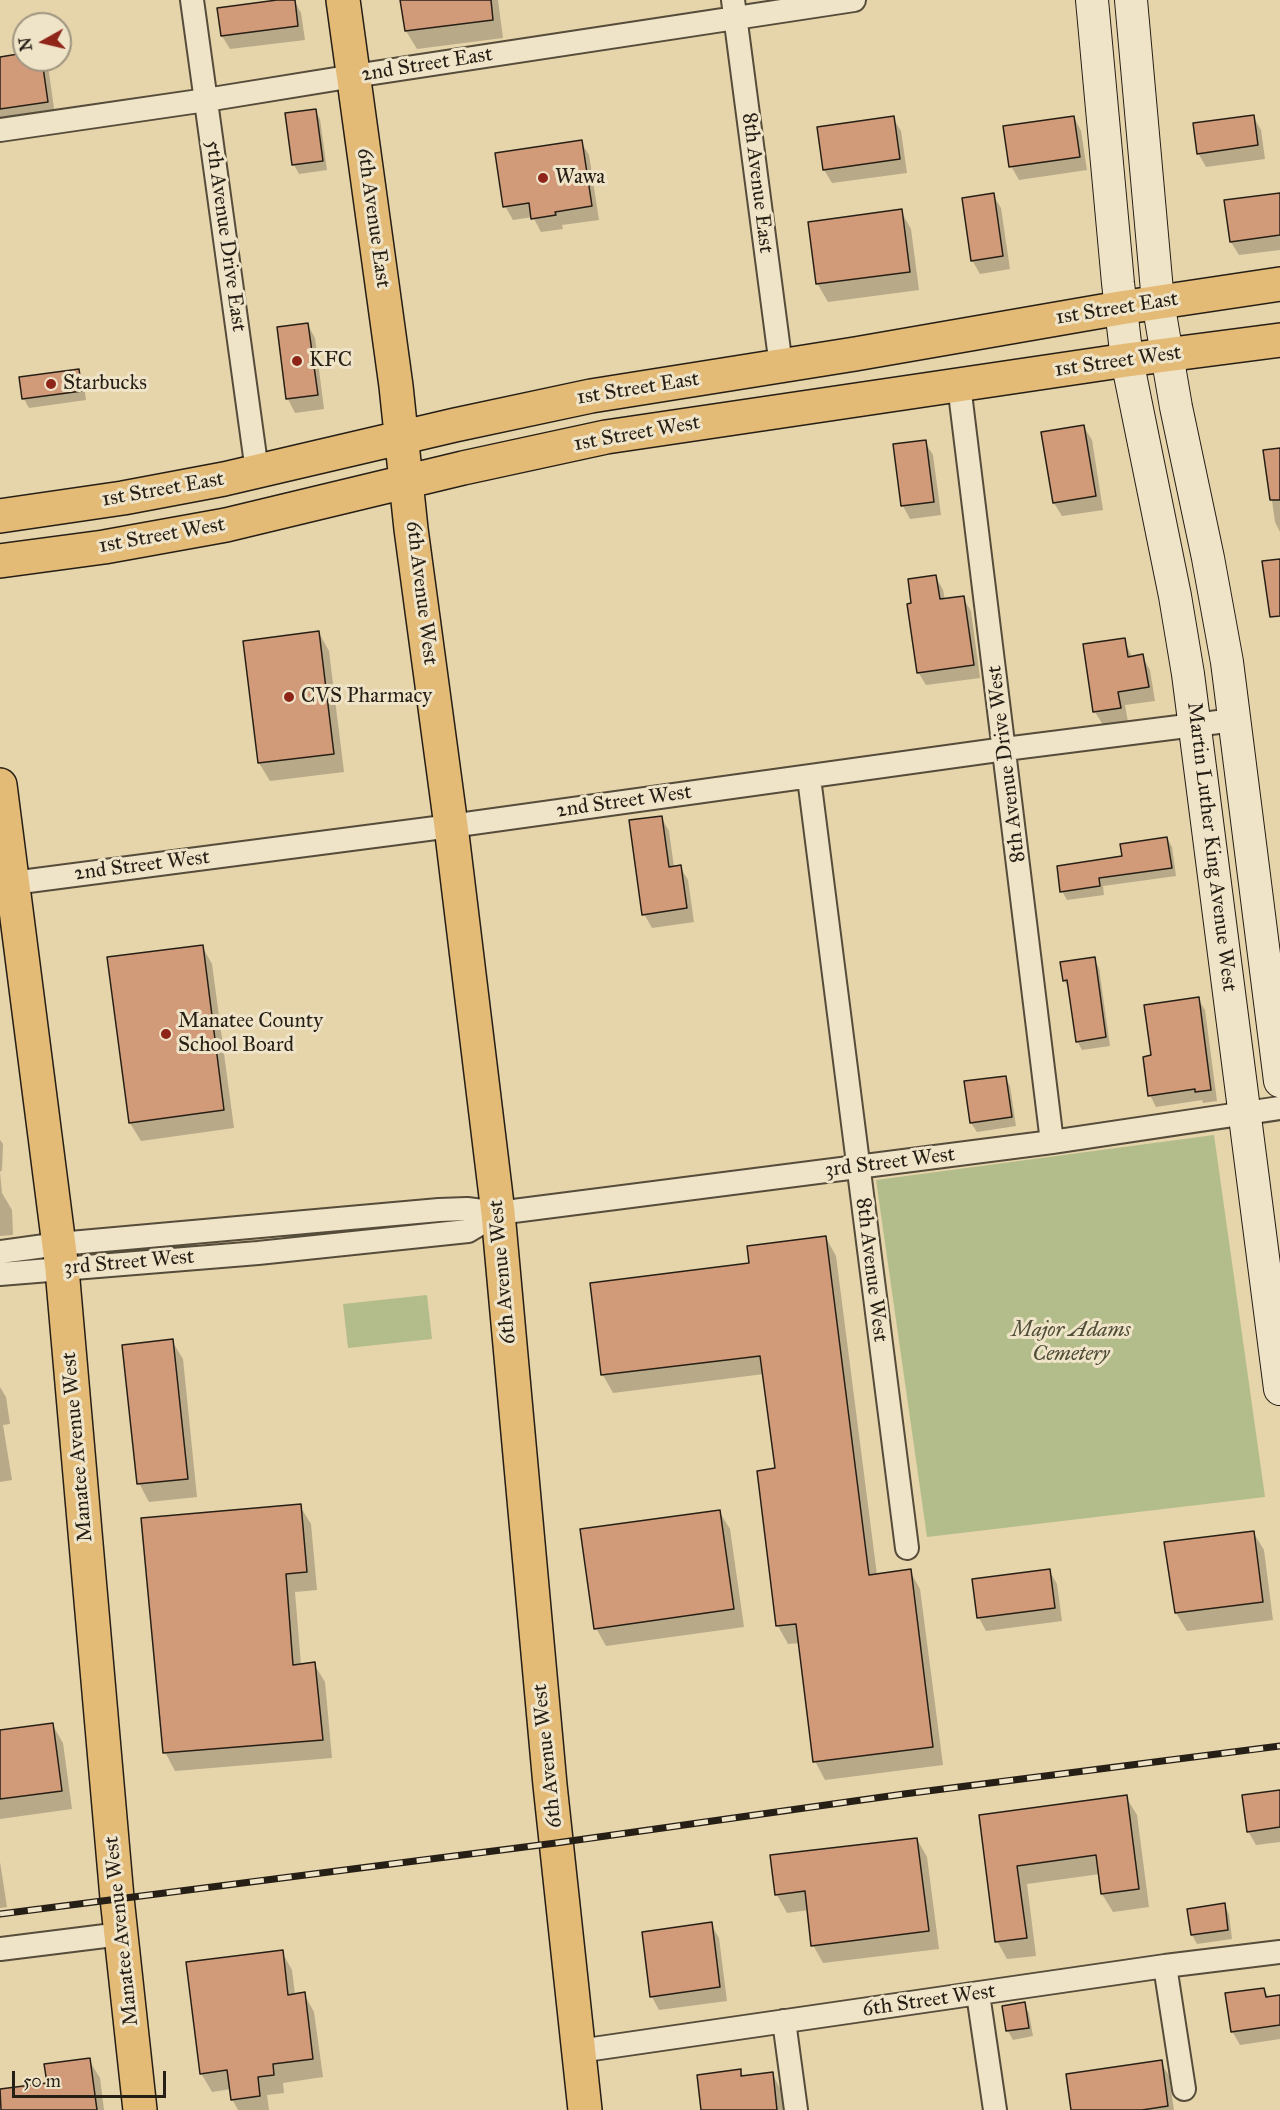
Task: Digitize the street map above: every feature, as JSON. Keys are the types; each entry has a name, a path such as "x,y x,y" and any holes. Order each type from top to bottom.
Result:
{"main road":[{"name":"6th Avenue East","path":"343,0 403,436"},
{"name":"1st Street East","path":"0,516 123,498 257,471 556,403 1120,308 1280,284"},
{"name":"1st Street West","path":"0,561 104,547 226,525 407,481 606,437 1127,360 1280,340"},
{"name":"6th Avenue West","path":"403,436 413,541 452,826 498,1213 550,1785 585,2110"},
{"name":"Manatee Avenue West","path":"0,785 61,1256 121,1934 140,2110"}],"street":[{"name":"5th Avenue Drive East","path":"192,0 257,471"},
{"name":"2nd Street East","path":"0,130 354,76 734,9 854,0"},
{"name":"Martin Luther King Avenue West","path":"1092,0 1120,308 1127,360 1183,637 1280,1389"},
{"name":"Martin Luther King Avenue West","path":"1131,0 1158,302 1166,355 1220,619 1280,1081"},
{"name":"8th Avenue East","path":"734,9 781,366"},
{"name":"8th Avenue Drive West","path":"959,385 1052,1142"},
{"name":"2nd Street West","path":"13,883 1234,720"},
{"name":"8th Avenue West","path":"809,777 908,1548"},
{"name":"3rd Street West","path":"0,1274 61,1256 254,1227 439,1210 467,1209 498,1213 1052,1142 1280,1108"},
{"name":"3rd Street West","path":"0,1252 61,1256 258,1253 468,1231 498,1213"},
{"path":"254,1227 258,1253"},
{"path":"0,1949 121,1934"},
{"name":"6th Street West","path":"579,2051 1165,1966 1280,1952"},
{"path":"1165,1966 1184,2089"},
{"path":"978,1994 995,2110"},
{"path":"784,2021 796,2110"}],"green space":[{"name":"Major Adams Cemetery","path":"1214,1135 1265,1497 927,1537 876,1180"},
{"path":"427,1295 432,1339 348,1348 343,1304"}],"building":[{"path":"277,0 295,0 298,26 221,36 217,8"},
{"path":"400,0 491,0 493,20 405,31"},
{"path":"12,55 12,72 44,72 48,102 0,109 0,57"},
{"path":"316,109 323,161 292,165 285,113"},
{"path":"1254,115 1258,145 1197,154 1193,123"},
{"path":"894,116 900,159 823,170 817,127"},
{"path":"1074,116 1080,157 1009,167 1003,126"},
{"name":"Wawa","path":"582,140 592,206 555,212 556,215 531,219 529,203 503,207 495,153"},
{"path":"994,193 1003,256 971,261 962,198"},
{"path":"1280,193 1280,235 1230,242 1224,200"},
{"path":"902,209 910,272 816,284 808,222"},
{"name":"KFC","path":"308,323 318,395 286,399 277,327"},
{"name":"Starbucks","path":"79,369 82,391 22,399 19,377"},
{"path":"1084,425 1096,496 1053,503 1041,432"},
{"path":"926,440 934,502 901,506 893,444"},
{"path":"1280,448 1280,500 1270,500 1263,450"},
{"path":"1280,559 1280,616 1270,617 1262,561"},
{"path":"936,575 940,599 964,596 974,665 917,673 907,604 911,603 908,579"},
{"name":"CVS Pharmacy","path":"319,631 334,754 258,763 243,641"},
{"path":"1125,638 1128,657 1143,654 1149,687 1118,692 1121,708 1093,712 1083,644"},
{"path":"662,816 669,867 681,865 687,908 642,915 629,820"},
{"path":"1167,837 1172,868 1099,878 1100,886 1060,892 1057,866 1122,856 1120,844"},
{"name":"Manatee County School Board","path":"203,945 224,1110 129,1123 107,957"},
{"path":"1095,957 1106,1037 1076,1042 1067,980 1063,981 1060,962"},
{"path":"1199,997 1211,1090 1195,1092 1195,1089 1148,1096 1143,1057 1151,1055 1144,1005"},
{"path":"1006,1076 1012,1117 970,1123 964,1081"},
{"path":"826,1236 869,1575 911,1569 933,1747 813,1762 796,1624 776,1626 757,1471 775,1468 760,1356 601,1375 590,1283 749,1263 747,1246"},
{"path":"173,1339 188,1479 137,1484 122,1345"},
{"path":"301,1504 307,1572 286,1574 293,1665 315,1662 323,1740 163,1753 141,1518"},
{"path":"720,1510 734,1609 594,1629 580,1529"},
{"path":"1254,1531 1263,1602 1175,1613 1164,1542"},
{"path":"1050,1569 1055,1608 977,1618 972,1579"},
{"path":"53,1723 62,1791 0,1799 0,1730"},
{"path":"1280,1790 1280,1827 1247,1832 1242,1795"},
{"path":"1127,1795 1139,1889 1101,1894 1096,1855 1017,1866 1027,1938 995,1942 979,1815"},
{"path":"917,1838 929,1931 811,1946 805,1891 775,1895 770,1855"},
{"path":"1225,1903 1228,1930 1191,1935 1187,1909"},
{"path":"712,1922 720,1987 650,1997 642,1932"},
{"path":"283,1950 288,1995 305,1992 313,2059 273,2064 274,2075 258,2077 260,2096 231,2100 227,2070 200,2074 186,1962"},
{"path":"1264,1988 1266,1997 1280,1995 1280,2025 1231,2032 1225,1993"},
{"path":"1025,2002 1029,2028 1006,2031 1002,2006"},
{"path":"90,2058 97,2110 1,2110 0,2089 47,2083 44,2064"},
{"path":"1162,2060 1168,2106 1142,2110 1071,2110 1066,2074"},
{"path":"741,2069 741,2076 773,2072 777,2110 701,2110 697,2075"}],"railway":[{"path":"0,1914 556,1843 904,1794 1280,1746"}],"place":[{"name":"Wawa","path":"543,178"},
{"name":"KFC","path":"297,361"},
{"name":"Starbucks","path":"51,384"},
{"name":"CVS Pharmacy","path":"289,697"},
{"name":"Manatee County School Board","path":"166,1034"}]}
